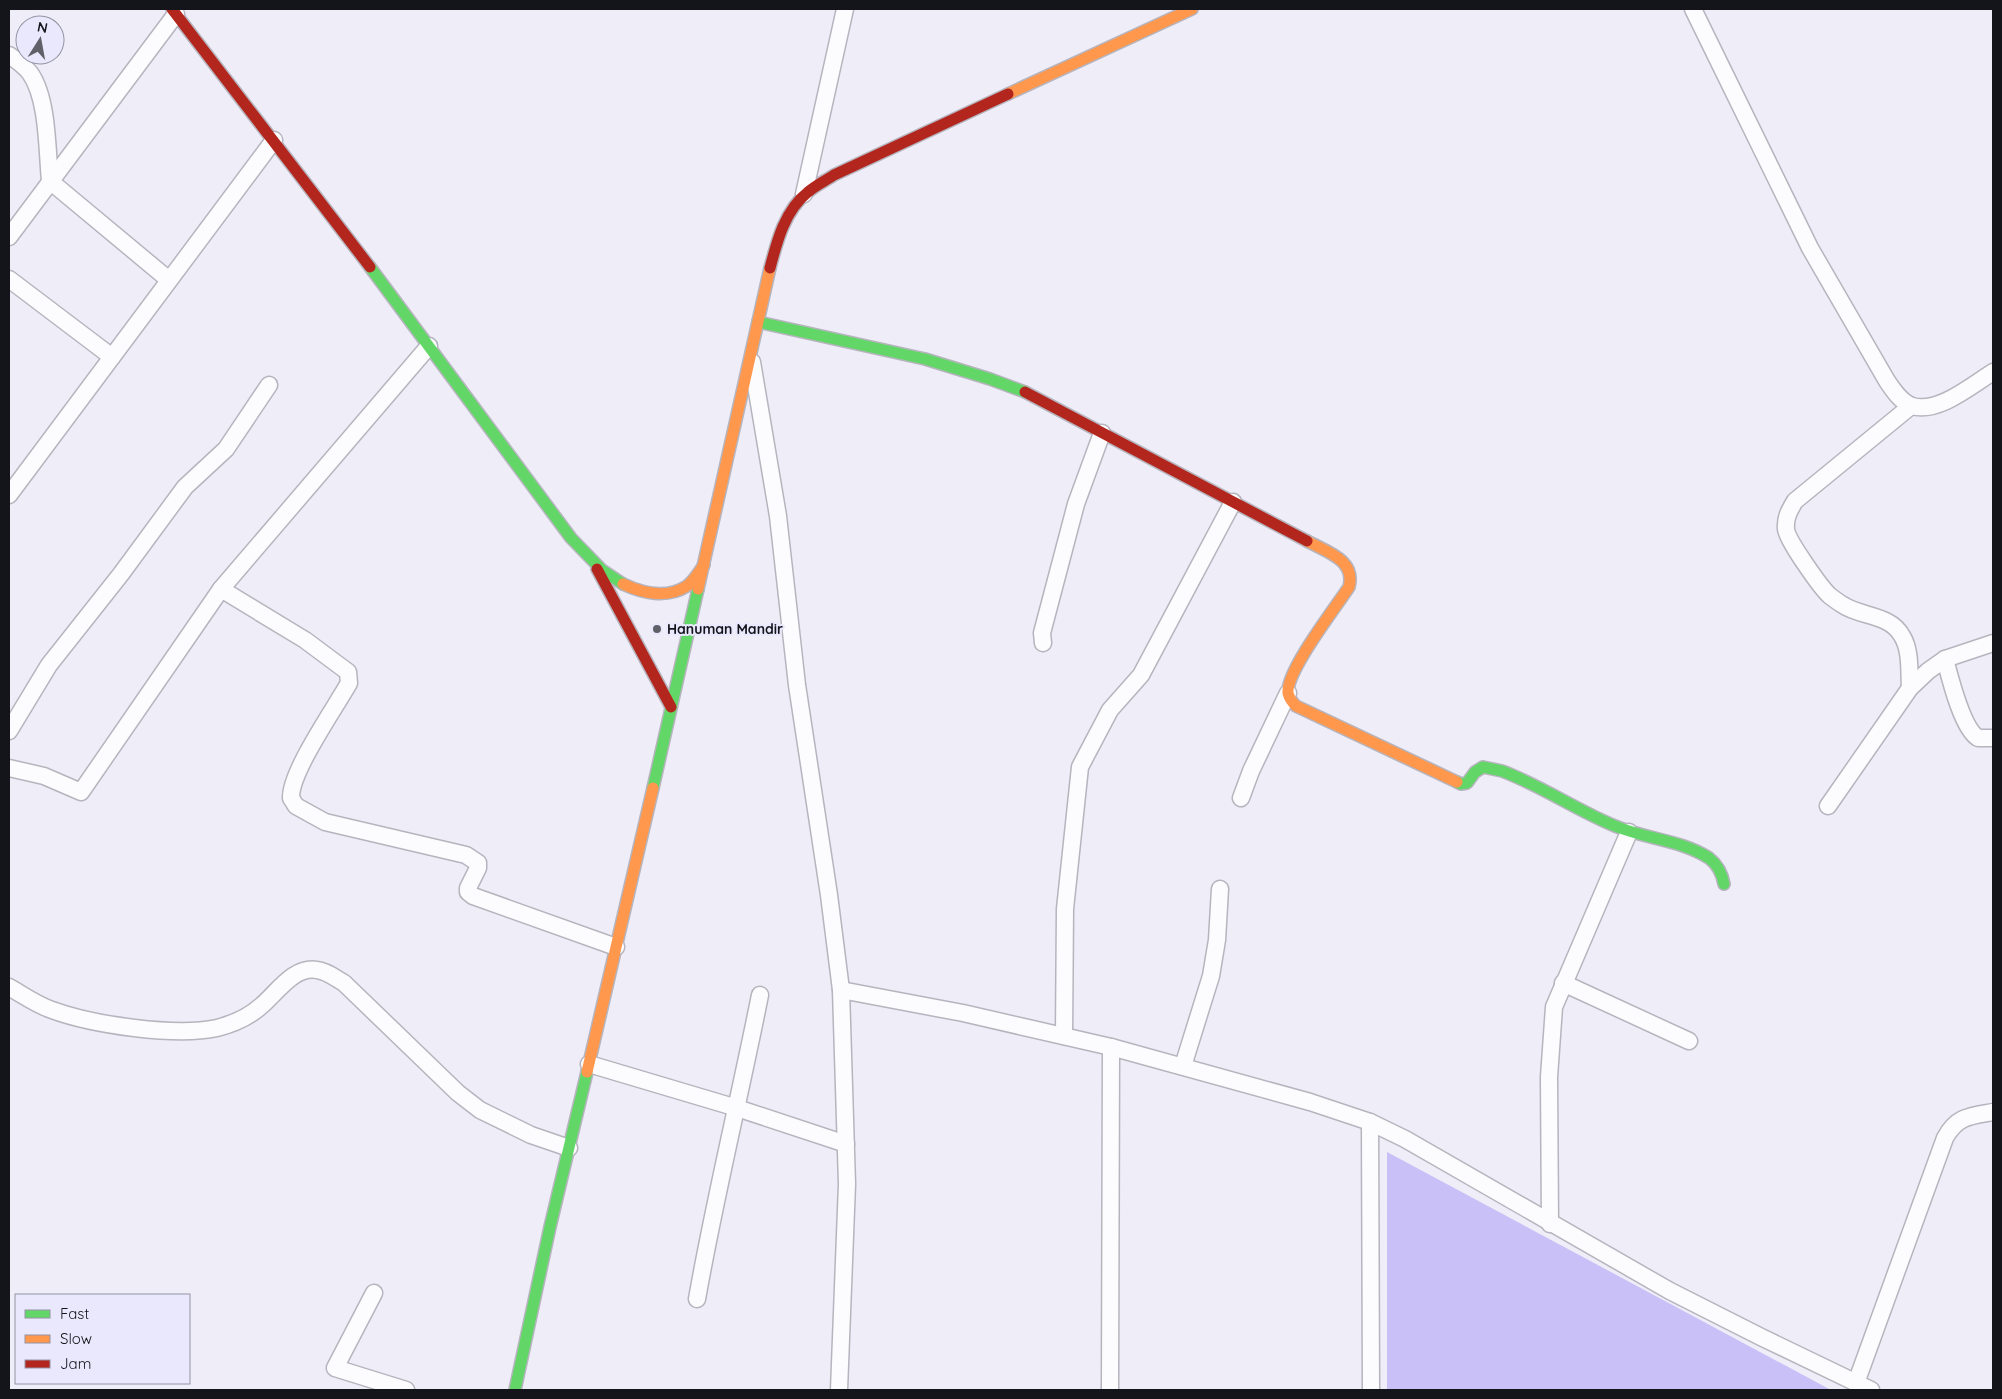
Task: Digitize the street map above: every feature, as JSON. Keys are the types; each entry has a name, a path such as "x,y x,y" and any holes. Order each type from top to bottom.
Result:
{"street":[{"path":"804,194 845,9"},
{"path":"515,1390 758,322 777,244 787,217 804,194 834,175 1192,9"},
{"path":"1693,9 1810,248 1887,381 1899,397 1911,406 1927,408 1942,404 1993,372"},
{"path":"9,237 174,11 274,140 547,506 593,562 671,707"},
{"path":"9,54 29,72 39,91 44,116 50,181 169,280"},
{"path":"9,495 274,140"},
{"path":"9,280 112,358"},
{"path":"758,322 905,354 980,374 1022,391 1341,559 1350,568 1352,577 1349,587 1304,654 1292,678 1288,693 1250,771 1240,798"},
{"path":"9,768 44,776 81,792 220,589 429,346"},
{"path":"751,354 778,516 797,685 829,895 841,990 846,1194 839,1390"},
{"path":"9,731 49,665 121,574 185,487 226,449 269,385"},
{"path":"1910,688 1908,652 1903,636 1893,626 1879,618 1844,606 1829,595 1792,544 1786,531 1786,515 1795,501 1911,406"},
{"path":"1043,643 1042,633 1076,504 1102,433"},
{"path":"1064,1036 1065,909 1080,767 1110,710 1141,675 1233,502"},
{"path":"593,562 614,579 650,594 669,593 685,587 694,579 704,564"},
{"path":"220,589 305,640 348,672 350,676 349,683 310,749 294,781 291,798 296,806 325,822 466,855 478,863 478,868 468,888 468,892 472,896 616,947"},
{"path":"1828,806 1910,688 1928,671 1945,659 1993,643"},
{"path":"1945,659 1958,703 1973,734 1982,739 1993,738"},
{"path":"1288,693 1291,701 1306,712 1457,783 1467,784 1485,766 1500,769 1540,787 1628,832 1695,851 1710,858 1718,866 1724,884"},
{"path":"1550,1224 1549,1077 1552,1016 1563,983 1628,832"},
{"path":"1183,1066 1211,976 1217,940 1220,889"},
{"path":"9,988 51,1010 104,1024 159,1030 194,1030 217,1028 237,1022 261,1007 297,974 306,970 328,973 344,983 458,1093 480,1110 530,1135 569,1148"},
{"path":"1563,983 1688,1041"},
{"path":"841,990 1112,1046 1310,1102 1370,1122 1430,1153 1550,1224 1678,1296 1867,1388 1945,1138 1954,1123 1961,1119 1993,1112"},
{"path":"697,1299 713,1209 737,1108 760,995"},
{"path":"1110,1390 1112,1046"},
{"path":"589,1064 737,1108 846,1144"},
{"path":"1370,1122 1371,1390"},
{"path":"374,1293 335,1368 406,1390"}],"shaded area":[{"path":"1387,1152 1831,1390 1387,1390"}],"traffic: fast":[{"path":"370,267 571,538 602,570 623,584"},
{"path":"758,322 925,359 1025,392"},
{"path":"653,788 698,589"},
{"path":"1457,782 1461,784 1467,783 1475,772 1483,767 1502,771 1615,826 1675,843 1698,852 1715,863 1721,873 1724,884"},
{"path":"515,1390 550,1227 587,1072"}],"traffic: slow":[{"path":"1008,94 1192,9"},
{"path":"698,589 770,268"},
{"path":"1307,541 1331,553 1344,563 1350,578 1349,587 1313,639 1295,670 1288,693 1291,700 1296,706 1457,782"},
{"path":"623,584 646,592 671,592 690,584 704,565"},
{"path":"587,1072 653,788"}],"traffic: jam":[{"path":"172,9 370,267"},
{"path":"770,268 779,237 788,217 800,199 811,190 834,175 1008,94"},
{"path":"1025,392 1307,541"},
{"path":"597,569 671,707"}],"place":[{"name":"Hanuman Mandir","path":"657,629"}]}
